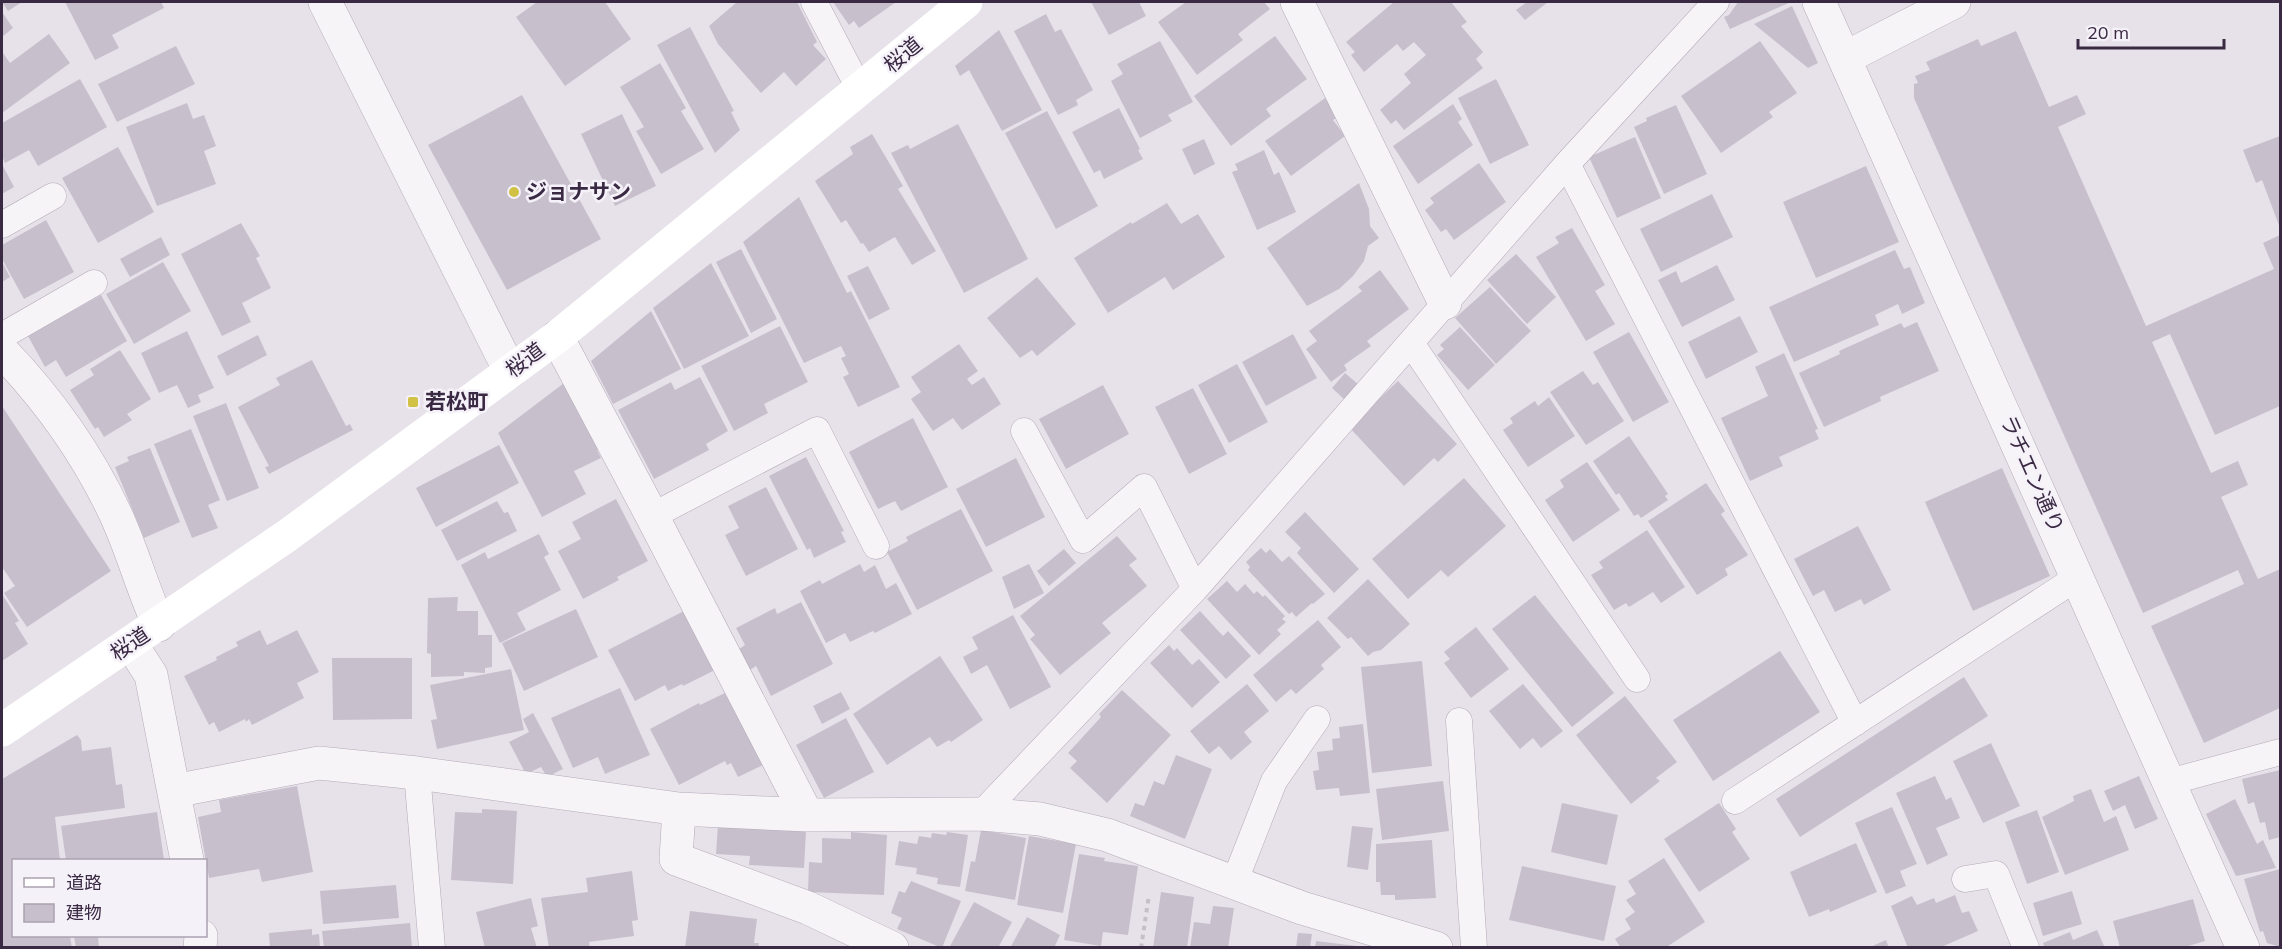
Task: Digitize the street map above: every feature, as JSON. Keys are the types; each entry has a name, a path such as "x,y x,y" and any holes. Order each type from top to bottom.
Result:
{"street":[{"path":"325,2 510,371"},
{"name":"桜道","path":"2,730 288,536 557,337 966,2"},
{"path":"1297,2 1445,303"},
{"name":"ラチエン通り","path":"1819,2 2243,948"},
{"path":"1845,58 1954,2"},
{"path":"557,337 807,815"},
{"path":"2,351 34,385 88,459 116,515 159,625"},
{"path":"131,644 151,675 188,859"},
{"path":"174,791 319,763 417,773 679,809 807,815 981,814 1040,819 1107,835 1302,908 1435,948"},
{"path":"679,809 676,859 808,909 892,948"}],"lane":[{"path":"814,2 860,90"},
{"path":"981,814 1195,589 1567,164 1716,2"},
{"path":"1567,164 1855,723"},
{"path":"2,225 52,196"},
{"path":"2,336 94,283"},
{"path":"1411,344 1637,679"},
{"path":"652,516 817,430 876,546"},
{"path":"1024,431 1083,540 1144,487 1195,589"},
{"path":"1735,801 2078,577"},
{"path":"1234,883 1274,781 1317,719"},
{"path":"1459,721 1474,948"},
{"path":"2169,782 2280,752"},
{"path":"417,773 432,948"},
{"path":"1965,879 1996,874 2026,948"}],"path":[{"path":"1141,948 1156,854"}],"building":[{"path":"2,2 22,2 8,11"},
{"path":"65,2 161,2 164,8 112,35 119,48 95,60"},
{"path":"537,2 605,2 631,39 565,86 516,17"},
{"path":"737,2 797,2 817,42 813,45 826,59 796,86 784,72 761,93 718,44 709,26"},
{"path":"833,2 896,2 859,28 854,21 849,25"},
{"path":"1091,2 1139,2 1146,16 1109,35"},
{"path":"1186,2 1264,2 1270,9 1238,34 1243,40 1197,75 1158,22"},
{"path":"1394,2 1451,2 1467,22 1461,26 1483,52 1476,59 1483,68 1404,130 1396,120 1391,124 1380,110 1411,83 1404,74 1426,55 1414,42 1403,51 1397,44 1364,72 1351,55 1355,52 1346,42"},
{"path":"1527,2 1548,2 1525,20 1516,10"},
{"path":"1738,2 1791,2 1730,29 1724,17 1729,15"},
{"path":"1792,6 1818,63 1808,68 1754,24"},
{"path":"2,12 13,28 2,37"},
{"path":"1046,14 1055,32 1061,29 1093,90 1076,100 1078,105 1058,115 1014,31"},
{"path":"690,27 734,111 731,112 740,130 715,153 657,45"},
{"path":"999,30 1042,110 1002,131 969,70 960,76 955,66"},
{"path":"2016,31 2049,107 2077,95 2086,114 2058,127 2146,326 2274,269 2263,243 2280,235 2280,406 2215,435 2170,334 2152,342 2211,473 2238,461 2248,485 2221,497 2258,579 2280,569 2280,708 2204,743 2151,626 2244,584 2238,570 2143,613 1914,98 1914,84 1918,83 1915,76 1930,70 1926,62 1978,39 1981,46"},
{"path":"49,34 70,63 2,113 3,53 10,63"},
{"path":"1275,36 1307,79 1266,109 1271,116 1231,146 1194,96"},
{"path":"1160,41 1193,102 1168,115 1172,121 1140,138 1111,81 1123,74 1117,64"},
{"path":"1760,41 1797,93 1769,112 1773,117 1721,153 1681,96"},
{"path":"176,46 195,84 117,122 98,84"},
{"path":"660,63 686,108 681,111 704,149 661,174 636,131 644,127 620,87"},
{"path":"80,79 107,127 38,166 29,150 5,163 2,156 2,123"},
{"path":"1496,79 1529,145 1490,164 1458,98"},
{"name":"ジョナサン","path":"522,95 601,239 507,290 428,145"},
{"path":"1325,98 1338,117 1333,120 1345,136 1291,176 1265,141"},
{"path":"187,103 193,119 204,115 216,146 204,151 216,184 157,206 126,127"},
{"path":"1453,104 1462,119 1458,122 1473,145 1418,184 1393,146"},
{"path":"1676,105 1707,174 1664,194 1634,127 1647,121 1646,118"},
{"path":"1119,108 1143,159 1104,179 1100,170 1094,173 1072,132"},
{"path":"1047,111 1098,206 1056,229 1005,133"},
{"path":"622,114 656,186 615,206 581,134"},
{"path":"958,124 1028,259 964,293 891,153 908,145 910,149"},
{"path":"872,134 903,186 898,189 936,251 912,265 895,237 869,252 863,243 861,244 846,220 841,223 815,181 853,154 850,147"},
{"path":"2280,136 2280,228 2262,180 2256,183 2243,150"},
{"path":"1635,137 1661,198 1617,218 1589,157"},
{"path":"1204,139 1215,164 1194,175 1182,149"},
{"path":"118,147 154,212 98,243 62,178"},
{"path":"1264,150 1274,175 1279,172 1296,212 1257,230 1232,172 1238,170 1235,164"},
{"path":"1479,163 1506,202 1454,240 1446,229 1441,232 1425,210 1434,203 1430,198"},
{"path":"2,164 14,187 2,194"},
{"path":"1866,166 1899,242 1816,278 1783,202"},
{"path":"1359,183 1369,209 1370,226 1379,238 1368,246 1364,261 1353,276 1339,289 1307,306 1267,248"},
{"path":"1712,194 1733,237 1661,272 1640,229"},
{"path":"799,197 847,293 851,291 900,387 858,407 843,377 849,374 841,358 846,356 841,346 804,363 743,242"},
{"path":"1167,203 1181,224 1198,214 1225,257 1173,290 1165,277 1108,313 1074,258 1131,222 1132,224"},
{"path":"46,220 74,272 24,299 2,259 2,245"},
{"path":"241,223 260,256 256,258 271,288 242,303 251,322 222,336 181,254"},
{"path":"1572,228 1605,285 1595,291 1615,324 1586,341 1536,257 1559,243 1555,237"},
{"path":"161,237 170,255 130,277 120,259"},
{"path":"741,249 777,319 751,333 716,262"},
{"path":"1895,250 1904,269 1910,267 1925,303 1902,314 1898,304 1875,315 1879,325 1794,362 1769,307"},
{"path":"1516,254 1556,297 1527,324 1487,280"},
{"path":"2,262 10,277 2,282"},
{"path":"163,262 191,311 134,344 106,294"},
{"path":"711,263 749,336 684,369 653,308"},
{"path":"1717,265 1735,300 1682,327 1658,280 1676,271 1681,283"},
{"path":"868,266 890,309 869,320 847,276"},
{"path":"1380,270 1409,309 1367,341 1371,346 1344,365 1347,370 1331,382 1306,349 1317,341 1309,331 1362,291 1358,287"},
{"path":"1037,277 1076,324 1037,356 1032,350 1020,358 987,318"},
{"path":"1490,287 1531,331 1496,364 1455,318"},
{"path":"101,295 127,341 66,377 56,360 45,367 28,336"},
{"path":"651,311 681,369 613,404 591,361"},
{"path":"1740,316 1758,352 1706,379 1688,342"},
{"path":"1917,322 1939,371 1880,397 1881,401 1824,427 1799,373 1840,354 1839,351 1901,323 1904,328"},
{"path":"780,326 808,382 764,404 768,413 734,431 701,366"},
{"path":"1460,327 1495,365 1468,390 1437,355 1444,349 1440,345"},
{"path":"187,331 214,388 198,395 201,402 188,408 177,385 159,393 141,353"},
{"path":"1629,332 1669,402 1633,422 1593,352"},
{"path":"1293,334 1317,378 1266,406 1242,362"},
{"path":"258,335 267,355 227,376 217,356"},
{"path":"959,344 978,371 967,379 972,385 984,377 1001,404 962,430 953,418 933,431 911,399 921,392 911,377"},
{"path":"120,350 151,399 127,414 132,420 104,437 98,427 95,429 70,390 94,375 90,369"},
{"path":"1784,353 1818,429 1815,430 1819,439 1779,457 1783,466 1750,481 1721,418 1768,396 1755,367"},
{"path":"312,360 346,426 350,424 353,430 269,474 265,467 269,466 238,407 280,385 276,378"},
{"path":"1237,364 1268,422 1229,443 1198,385"},
{"path":"1583,371 1593,385 1598,382 1624,421 1586,445 1550,392"},
{"path":"1345,373 1359,385 1346,401 1332,388"},
{"path":"700,377 728,431 706,444 709,450 654,479 618,410 671,382 675,390"},
{"path":"1398,381 1457,444 1438,462 1434,458 1404,486 1349,427"},
{"path":"564,383 603,447 597,450 601,458 574,471 586,494 542,517 498,433"},
{"path":"1103,385 1129,434 1066,469 1039,419"},
{"path":"1193,388 1227,454 1189,474 1155,407"},
{"path":"1549,397 1575,436 1528,467 1503,430 1513,423 1510,418 1535,401 1538,406"},
{"path":"226,403 259,488 227,501 193,416"},
{"path":"2,406 111,571 27,627 4,593 15,586 2,567"},
{"path":"913,418 948,487 901,511 895,501 878,509 849,452"},
{"path":"191,429 220,500 208,505 218,528 192,538 154,444"},
{"path":"1629,436 1668,494 1665,496 1668,500 1641,518 1638,514 1634,516 1619,493 1616,495 1593,461"},
{"path":"499,445 519,483 436,527 416,488"},
{"path":"150,448 180,522 144,538 115,467 129,461 127,457"},
{"path":"806,457 844,531 841,532 846,542 814,558 810,548 807,550 769,476"},
{"path":"1016,458 1045,517 986,547 956,489"},
{"path":"1587,462 1620,510 1573,542 1545,500 1564,487 1560,480"},
{"path":"2002,468 2050,576 1973,611 1925,502"},
{"path":"1464,478 1506,526 1448,577 1441,570 1408,599 1372,559"},
{"path":"1706,483 1725,511 1721,514 1748,555 1725,569 1728,575 1697,595 1648,521"},
{"path":"766,487 798,549 746,576 725,535 739,528 728,506"},
{"path":"616,499 648,561 617,577 619,580 583,599 558,551 581,539 572,522"},
{"path":"497,501 504,513 508,512 517,531 457,561 441,530"},
{"path":"961,509 993,571 917,610 887,552 908,541 906,537"},
{"path":"1305,512 1359,569 1334,593 1297,553 1301,548 1285,532"},
{"path":"1858,526 1891,590 1864,605 1861,599 1835,612 1824,590 1813,596 1794,559"},
{"path":"1647,530 1685,587 1661,603 1653,592 1629,607 1626,603 1614,610 1591,575 1603,568 1599,562"},
{"path":"539,534 549,554 544,557 561,590 517,613 526,630 500,643 461,565 485,552 488,559"},
{"path":"1117,536 1137,559 1129,565 1147,586 1102,623 1111,633 1060,675 1030,639 1035,635 1020,616"},
{"path":"1261,548 1266,553 1270,549 1282,562 1289,556 1325,594 1296,617 1292,612 1289,614 1248,570 1250,567 1246,562"},
{"path":"1064,549 1076,563 1049,586 1037,571"},
{"path":"860,564 864,572 875,565 886,589 896,583 912,614 875,633 873,631 850,642 845,633 826,643 800,591 820,580 822,584"},
{"path":"1029,564 1044,593 1014,609 1002,577"},
{"path":"1368,579 1410,624 1381,650 1368,656 1351,637 1348,639 1327,618"},
{"path":"1227,581 1237,592 1245,584 1254,594 1257,591 1263,597 1265,595 1285,616 1282,619 1286,622 1277,630 1281,634 1259,655 1207,599"},
{"path":"2,594 19,621 15,623 28,644 2,661"},
{"path":"1535,595 1614,693 1572,727 1492,629"},
{"path":"458,597 457,611 478,611 478,635 492,635 492,667 485,668 485,673 464,672 464,676 431,677 431,654 427,653 428,598"},
{"path":"801,602 833,664 771,696 756,666 750,670 739,649 745,645 736,628 775,608 777,614"},
{"path":"576,609 598,657 524,691 502,643"},
{"path":"684,611 715,670 668,691 665,685 635,701 608,650"},
{"path":"1200,611 1223,636 1228,631 1251,656 1226,679 1180,630"},
{"path":"1013,615 1051,687 1010,709 987,665 971,674 963,657 978,649 972,637"},
{"path":"1318,620 1341,647 1321,665 1324,669 1296,694 1291,689 1276,702 1253,675"},
{"path":"1476,627 1509,669 1471,698 1444,663 1450,659 1444,652"},
{"path":"260,630 267,645 297,630 319,672 297,683 304,698 252,725 249,719 246,722 245,719 219,732 214,722 209,725 184,676 217,660 216,657 238,646 236,642"},
{"path":"1169,645 1174,651 1177,648 1192,665 1199,659 1220,682 1192,708 1150,663"},
{"path":"1780,651 1820,712 1713,781 1673,720"},
{"path":"940,656 983,720 951,742 949,740 937,747 930,737 887,765 853,714"},
{"path":"332,658 412,658 412,719 333,720"},
{"path":"1422,661 1432,766 1372,773 1361,667"},
{"path":"511,669 524,730 437,749 431,720 437,719 430,685"},
{"path":"1964,677 1988,716 1800,837 1776,799"},
{"path":"1247,684 1269,711 1244,732 1252,742 1231,760 1219,746 1209,754 1190,731"},
{"path":"1523,684 1563,731 1541,748 1533,738 1520,749 1489,711"},
{"path":"620,688 650,755 605,774 598,757 573,768 551,718"},
{"path":"1122,690 1171,735 1107,803 1070,768 1077,761 1068,753 1101,717 1099,714"},
{"path":"841,692 850,709 822,724 813,706"},
{"path":"725,693 763,765 738,777 731,763 727,765 725,761 679,785 650,729 699,703 700,705"},
{"path":"1625,696 1677,762 1656,778 1660,781 1631,804 1576,735"},
{"path":"533,713 563,769 547,777 541,767 526,774 509,742 529,732 523,719"},
{"path":"846,718 874,772 824,798 796,745"},
{"path":"1363,724 1370,793 1340,796 1339,788 1316,790 1313,771 1319,770 1317,752 1333,750 1332,739 1340,738 1339,727"},
{"path":"77,735 81,740 82,751 111,747 116,785 122,784 125,808 55,817 60,859 12,859 12,937 70,937 72,948 2,948 2,779"},
{"path":"1991,743 2020,806 1983,823 1953,761"},
{"path":"1176,755 1212,769 1185,839 1130,816 1135,803 1144,806 1154,781 1164,785"},
{"path":"2280,770 2280,837 2269,840 2265,822 2260,823 2254,802 2248,804 2242,779"},
{"path":"1935,776 1946,800 1951,797 1960,818 1936,828 1948,855 1927,865 1896,793"},
{"path":"2139,776 2158,819 2135,829 2125,805 2113,811 2104,791"},
{"path":"1443,781 1449,831 1382,840 1376,789"},
{"path":"297,786 313,872 262,882 259,869 209,878 198,817 221,812 219,800"},
{"path":"2091,789 2104,822 2116,816 2129,850 2065,875 2042,817 2074,801 2073,796"},
{"path":"2235,799 2257,844 2263,840 2276,868 2236,876 2206,814"},
{"path":"1562,803 1618,815 1607,865 1551,852"},
{"path":"1719,803 1736,829 1732,832 1750,859 1699,892 1664,839"},
{"path":"1892,807 1917,864 1900,871 1906,886 1886,894 1855,823"},
{"path":"482,809 517,811 513,884 451,880 455,812 482,813"},
{"path":"2037,810 2059,872 2027,884 2005,822"},
{"path":"157,812 164,859 66,859 61,826"},
{"path":"718,825 806,831 804,868 749,865 750,856 716,854"},
{"path":"1352,826 1373,828 1368,870 1347,867"},
{"path":"981,830 1026,838 1015,900 965,891 971,861 975,862"},
{"path":"851,832 887,835 884,895 808,892 809,862 822,863 822,838 851,839"},
{"path":"947,832 968,835 960,887 937,884 938,878 916,874 917,868 895,865 899,841 917,844 919,836 931,838 932,833 946,835"},
{"path":"1029,836 1076,844 1063,913 1017,905"},
{"path":"1432,840 1436,898 1395,900 1395,895 1381,895 1380,882 1376,882 1376,844"},
{"path":"1856,843 1877,892 1830,912 1829,909 1809,917 1790,872"},
{"path":"1079,854 1105,858 1104,861 1138,866 1128,935 1103,932 1101,946 1064,940"},
{"path":"1664,858 1705,922 1665,948 1621,948 1615,939 1631,929 1625,919 1635,912 1626,900 1636,894 1628,881"},
{"path":"1522,866 1616,886 1604,941 1509,920"},
{"path":"2280,869 2280,947 2267,943 2263,931 2260,932 2244,879"},
{"path":"632,871 638,920 632,921 634,936 589,942 590,948 549,948 541,898 588,892 586,878"},
{"path":"911,881 961,901 942,948 897,929 902,918 891,913 899,891 905,893"},
{"path":"396,885 399,918 323,924 320,891"},
{"path":"2072,891 2082,924 2043,936 2033,903"},
{"path":"1161,892 1194,897 1187,948 1153,948"},
{"path":"1955,895 1962,913 1969,911 1978,931 1939,948 1908,948 1891,906 1912,896 1917,905 1934,898 1936,903"},
{"path":"531,898 538,926 531,928 537,948 485,948 476,912"},
{"path":"2193,899 2205,941 2182,948 2120,948 2113,921"},
{"path":"974,902 1012,922 998,948 949,948"},
{"path":"1213,906 1234,908 1228,948 1190,948 1194,922 1210,924"},
{"path":"690,911 757,919 754,943 759,943 758,948 685,948"},
{"path":"1027,917 1060,935 1054,948 1010,948"},
{"path":"410,923 412,948 324,948 322,931"},
{"path":"312,929 312,935 319,934 320,948 270,948 269,933"},
{"path":"2097,930 2105,948 2045,948 2043,943 2070,932 2073,940"},
{"path":"1298,933 1312,934 1310,948 1296,948"},
{"path":"74,937 98,937 99,948 76,948"},
{"path":"1886,940 1889,948 1868,948"},
{"path":"1316,941 1357,946 1357,948 1315,948"}],"place":[{"name":"ジョナサン","path":"514,192"},
{"name":"若松町","path":"413,402"}]}
